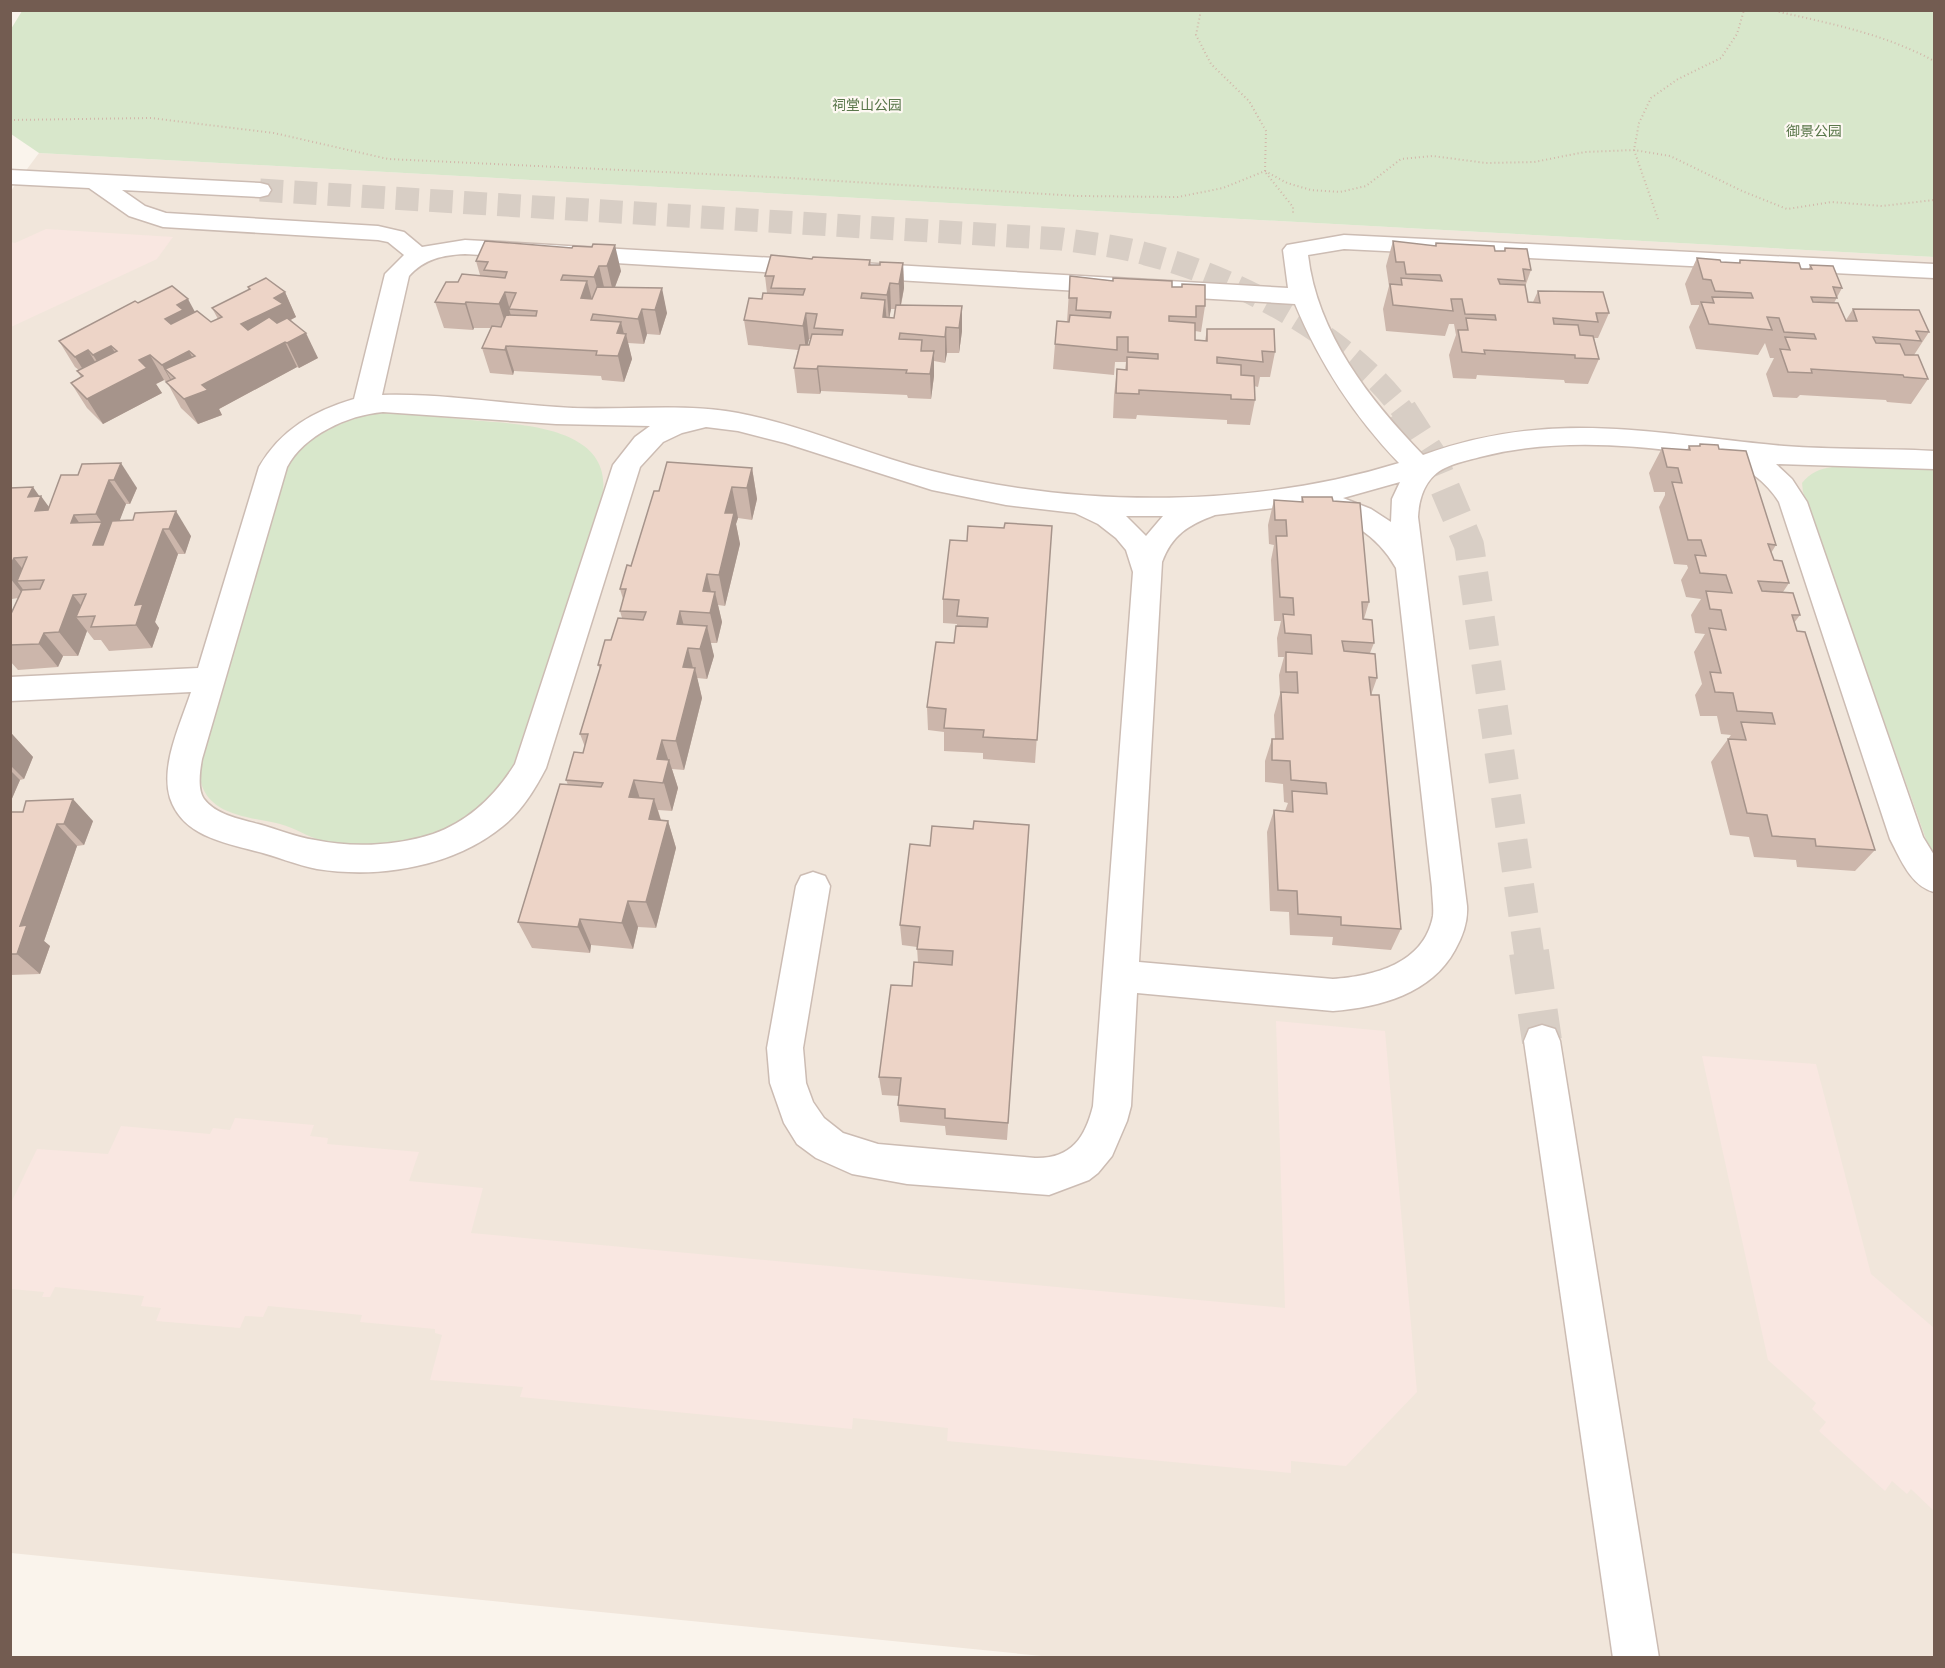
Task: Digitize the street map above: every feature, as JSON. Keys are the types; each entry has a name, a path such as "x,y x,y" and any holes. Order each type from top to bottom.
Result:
{"lane":[{"path":"10,177 260,190"},
{"path":"94,181 137,211 163,220 378,233 396,237 419,256"},
{"path":"1428,462 1389,437 1354,394 1332,361 1299,285 1294,250 1344,242 1935,271"},
{"path":"366,406 393,282 402,268 419,256 435,249 465,247 1304,297"},
{"path":"711,417 685,422 662,430 641,444 627,465 530,768 521,786 508,803 473,832 449,844 413,853 353,859 315,855 216,825 196,814 183,785 186,759 278,455 317,425 345,412 366,406 418,405 572,416 711,417 744,423 902,473 955,486 1017,497 1075,503 1174,505 1291,497 1344,488 1476,448 1546,437 1606,435 1843,459"},
{"path":"572,416 609,436 620,448 627,465"},
{"path":"1709,445 1733,452 1763,467 1785,488 1793,502"},
{"path":"1935,460 1821,460 1798,466 1789,479 1793,502 1907,839 1917,858 1935,878"},
{"path":"1121,976 1333,995 1360,994 1382,989 1403,980 1422,968 1437,952 1446,933 1450,914 1449,888 1404,517 1405,499 1409,487 1428,462"},
{"path":"1291,497 1332,504 1369,520 1383,529 1395,543 1404,554 1411,570"},
{"path":"1075,503 1102,513 1128,531 1144,555 1147,571"},
{"path":"813,886 785,1048 785,1070 794,1106 822,1142 842,1154 881,1165 1049,1177 1065,1173 1082,1163 1097,1148 1106,1133 1112,1106 1147,571 1153,547 1160,533 1171,524 1206,507 1229,503"},
{"path":"10,688 210,679"},
{"path":"1542,1041 1636,1658"}],"path":[{"path":"1201,10 1196,35 1211,64 1249,101 1266,131 1265,171 1293,207 1294,250"},
{"path":"1672,258 1634,150 1639,123 1651,98 1678,79 1720,58 1737,34 1744,10"},
{"path":"1771,10 1864,31 1910,48 1935,61"},
{"path":"10,120 151,118 274,133 388,159 791,178 1078,196 1178,197 1223,188 1265,171"},
{"path":"1265,171 1287,183 1311,190 1340,192 1366,186 1401,159 1433,156 1486,163 1534,162 1585,152 1634,150 1670,156 1742,191 1787,209 1832,202 1882,206 1935,200"}],"shaded area":[{"path":"39,153 1934,257 1934,1657 1052,1657 11,1553 10,192"},
{"path":"46,229 173,237 157,259 11,327 11,242 15,243"},
{"path":"1276,1021 1385,1031 1417,1392 1346,1466 1291,1461 1291,1473 947,1441 948,1428 853,1418 852,1429 520,1397 523,1387 430,1380 442,1335 435,1333 435,1329 360,1322 362,1315 268,1306 263,1317 245,1316 240,1328 156,1321 161,1308 141,1306 144,1296 55,1287 50,1297 42,1297 44,1292 11,1289 11,1203 37,1149 108,1154 121,1126 210,1134 213,1128 230,1130 235,1118 314,1125 310,1136 328,1138 327,1144 419,1152 409,1181 483,1188 471,1233 1285,1308"},
{"path":"1702,1056 1816,1064 1871,1274 1934,1328 1934,1511 1911,1489 1907,1494 1892,1481 1885,1491 1819,1431 1826,1422 1812,1409 1816,1403 1768,1360"}],"green space":[{"path":"22,11 1934,11 1934,257 39,153 11,134 11,29"},
{"path":"377,412 510,424 556,432 576,441 592,453 601,470 603,492 514,763 498,793 474,815 434,834 388,844 343,844 323,841 280,824 231,813 211,800 204,790 200,768 202,754 286,466 304,446 326,431"},
{"path":"1833,467 1934,469 1934,855 1928,845 1803,492 1802,483 1809,476 1819,470"}],"building":[{"path":"485,241 572,248 573,246 592,247 593,244 615,245 607,266 599,266 594,277 563,275 561,280 587,281 581,298 592,299 597,287 662,288 655,310 642,309 638,319 593,314 591,320 621,322 617,333 626,334 618,356 596,355 597,351 506,346 505,350 482,348 492,326 501,327 506,315 536,316 537,311 509,309 516,293 505,292 499,304 435,302 446,282 458,282 462,274 505,278 507,272 484,270 488,262 476,261"},
{"path":"1393,241 1436,246 1436,243 1494,246 1495,251 1505,251 1505,248 1527,249 1531,270 1523,269 1525,281 1498,279 1500,284 1525,285 1528,302 1540,303 1538,291 1603,292 1609,313 1596,313 1598,322 1553,318 1554,324 1578,325 1580,335 1593,336 1599,359 1575,358 1575,355 1484,350 1485,354 1462,352 1458,330 1468,330 1466,318 1496,320 1495,315 1465,314 1462,299 1451,299 1453,311 1393,305 1390,284 1402,285 1401,278 1442,281 1440,275 1406,274 1404,262 1396,262"},
{"path":"771,255 812,259 813,257 870,260 869,265 880,265 880,262 903,263 899,284 890,283 887,295 862,293 861,298 885,300 883,317 894,318 896,305 962,306 959,328 946,327 945,337 900,333 899,339 922,340 921,351 934,351 930,374 906,373 907,370 818,366 817,369 794,368 800,345 809,345 812,334 842,335 843,330 814,328 817,314 806,313 803,326 744,320 749,298 762,299 763,293 803,295 805,289 771,288 774,276 765,276"},
{"path":"1697,258 1740,263 1740,260 1799,263 1801,269 1812,269 1810,265 1833,266 1842,288 1833,287 1837,298 1811,297 1813,302 1838,303 1846,321 1857,321 1853,309 1919,310 1929,332 1916,331 1921,341 1873,337 1876,343 1900,344 1905,355 1918,355 1928,379 1904,377 1903,375 1811,369 1812,373 1788,372 1780,349 1790,350 1785,337 1816,339 1814,334 1784,332 1779,318 1767,317 1772,330 1709,324 1701,302 1714,303 1712,297 1753,298 1751,293 1715,291 1711,280 1703,279"},
{"path":"1070,276 1113,281 1113,278 1172,281 1172,287 1182,287 1182,284 1205,285 1205,306 1196,306 1196,317 1169,316 1169,321 1195,323 1195,340 1207,341 1207,329 1274,329 1275,352 1262,351 1263,362 1217,357 1217,363 1241,365 1241,375 1254,376 1255,400 1231,399 1231,395 1139,390 1139,394 1116,393 1117,369 1127,370 1127,357 1158,359 1158,354 1128,352 1128,337 1117,337 1117,350 1055,344 1057,321 1069,322 1070,315 1110,318 1111,312 1076,310 1077,298 1069,298"},
{"path":"266,278 285,292 274,298 283,304 241,324 248,330 269,317 277,323 287,318 306,333 202,385 208,390 184,399 166,382 175,378 165,369 195,356 189,351 162,365 150,355 139,360 147,368 87,399 71,383 83,376 77,371 117,351 111,346 93,355 88,350 75,357 59,341 135,301 138,303 172,286 188,299 177,305 183,310 165,319 171,324 197,311 211,322 222,317 212,308 250,289 248,287"},
{"path":"1700,444 1718,445 1719,449 1746,451 1776,545 1768,544 1774,560 1782,561 1789,583 1758,581 1762,591 1793,593 1800,615 1792,615 1797,631 1805,632 1875,850 1816,846 1815,839 1772,836 1767,815 1747,813 1728,739 1746,740 1741,722 1775,724 1772,713 1737,711 1733,693 1715,692 1710,672 1721,673 1709,628 1726,630 1721,610 1710,609 1706,591 1732,593 1726,575 1700,573 1695,555 1706,556 1701,540 1688,540 1672,482 1682,483 1678,468 1667,467 1662,448 1690,450 1689,446 1700,446"},
{"path":"667,462 752,468 747,488 732,487 725,513 734,513 719,575 707,574 703,591 715,592 710,613 680,611 677,624 707,626 700,649 688,648 683,667 695,668 676,741 662,740 657,759 669,760 663,783 634,780 629,797 654,799 649,819 668,821 646,902 628,901 622,923 580,919 578,927 518,922 560,784 601,787 603,783 566,780 574,752 583,753 588,734 580,734 601,665 598,665 605,640 611,640 618,618 643,620 646,612 620,611 626,589 620,589 627,565 631,566 654,491 659,491"},
{"path":"121,463 114,480 109,480 96,514 74,515 71,523 102,522 93,545 103,545 112,521 133,520 135,513 176,511 169,529 163,529 135,605 143,604 136,625 91,627 95,616 76,617 86,594 73,595 59,632 44,633 39,644 10,645 10,616 22,590 40,589 44,580 17,581 27,557 14,558 10,566 10,488 33,487 28,497 41,496 35,511 48,510 61,475 78,475 82,464"},
{"path":"1302,497 1332,497 1333,501 1360,503 1369,602 1362,602 1363,619 1372,620 1374,643 1342,641 1344,651 1375,654 1377,678 1369,677 1371,695 1379,695 1401,929 1341,925 1341,917 1298,914 1297,891 1278,890 1274,810 1293,812 1292,791 1327,794 1326,783 1291,780 1290,761 1272,760 1272,739 1283,739 1281,692 1298,693 1297,672 1286,672 1286,652 1312,654 1311,635 1285,633 1283,614 1294,615 1293,598 1280,597 1276,536 1287,536 1286,520 1275,520 1274,500 1303,502"},
{"path":"1005,523 1052,526 1037,740 983,737 984,730 944,728 946,709 927,707 936,642 954,643 956,626 987,627 988,618 957,616 959,600 943,599 950,540 967,541 968,526 1004,528"},
{"path":"73,799 64,824 57,824 20,926 27,925 17,954 10,954 10,812 23,812 26,801"},
{"path":"974,821 1029,825 1008,1123 945,1118 945,1109 898,1105 901,1078 879,1077 891,985 912,986 914,962 952,965 953,951 917,949 920,927 900,925 910,844 930,846 932,826 973,829"}],"tunnel":[{"path":"260,190 1061,239 1125,249 1181,264 1252,294 1287,313 1321,334 1352,358 1380,383 1403,411"},
{"path":"1402,410 1431,455 1469,545 1529,953"},
{"path":"1529,952 1542,1041"}],"park label":[{"name":"祠堂山公园","path":"867,105"},
{"name":"御景公园","path":"1814,131"}]}
